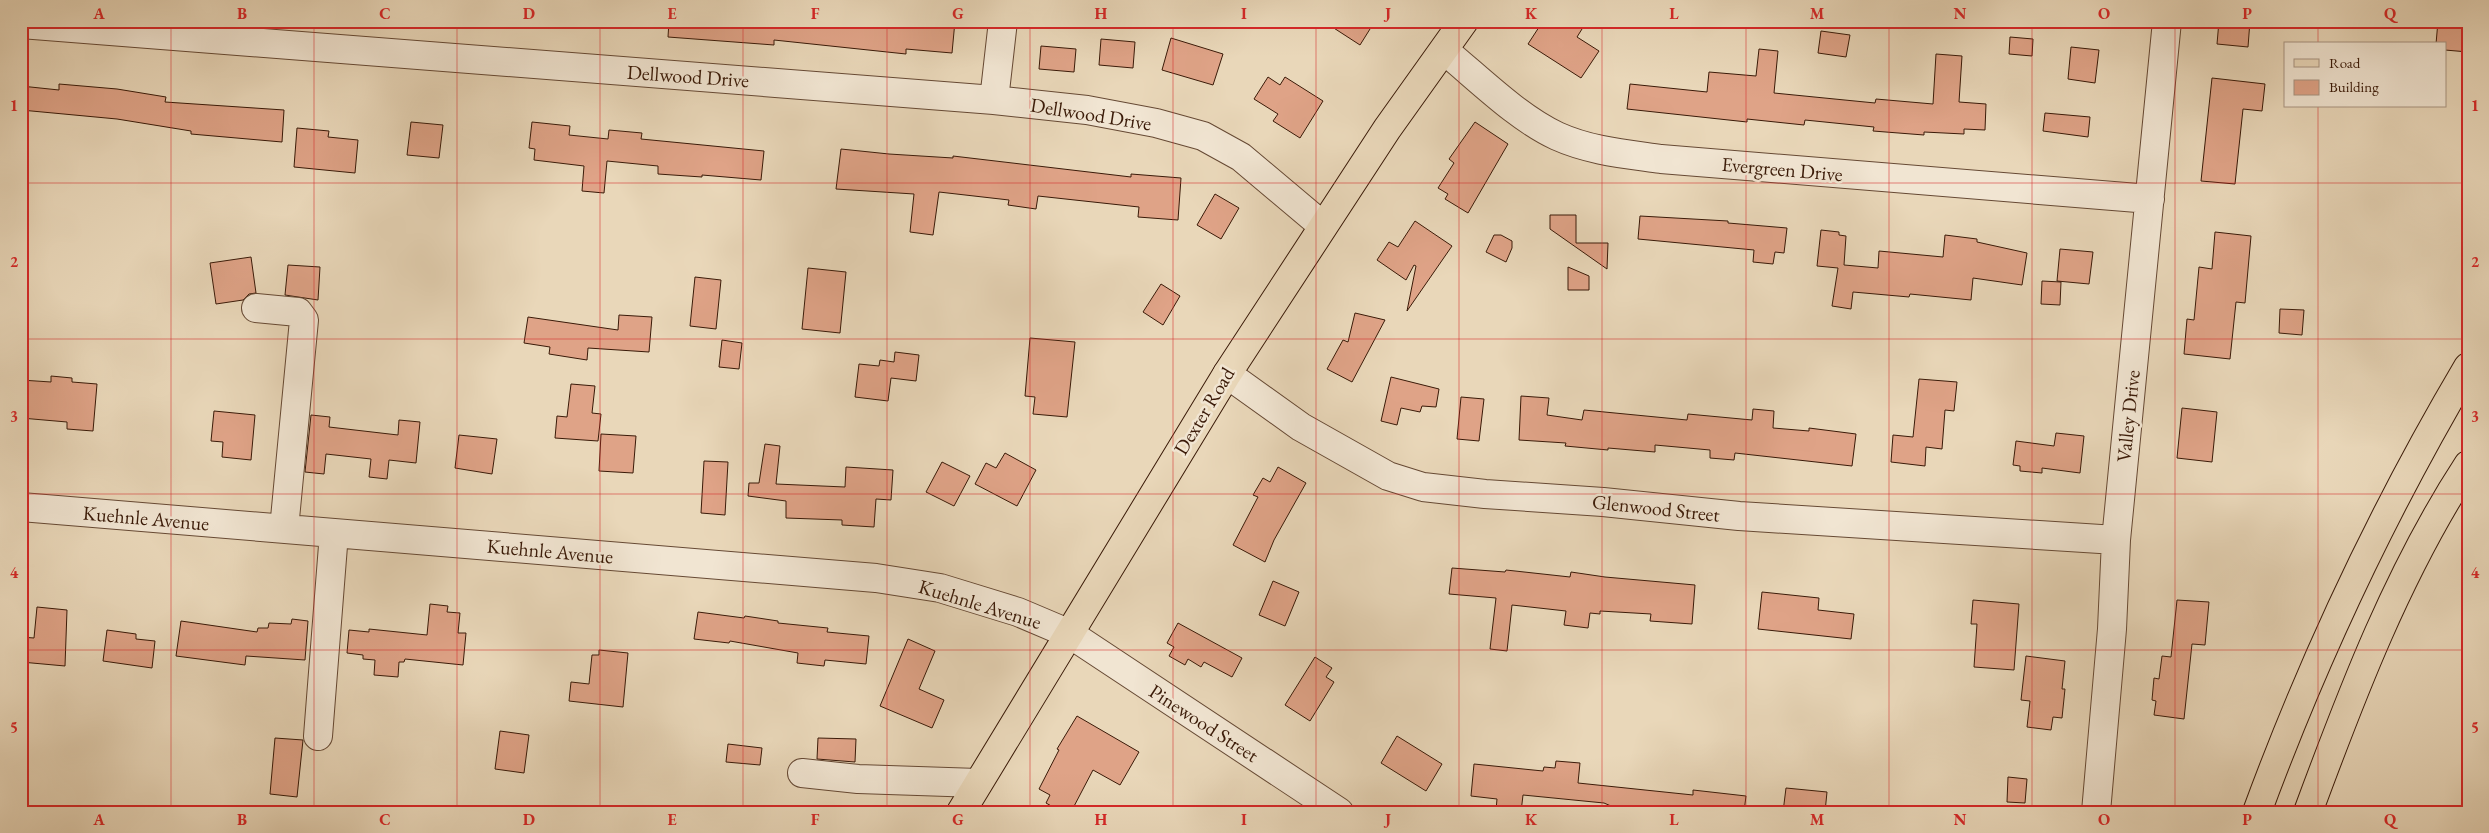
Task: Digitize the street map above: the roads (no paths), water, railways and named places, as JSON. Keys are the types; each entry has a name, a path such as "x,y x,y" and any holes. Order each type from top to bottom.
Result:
{"main road":[{"name":"Dexter Road","path":"961,812 1226,374 1387,129 1445,51 1464,21"},
{"path":"2257,812 2290,724 2348,591 2392,502 2468,367"},
{"path":"2308,812 2335,738 2396,593 2451,490 2468,465"}],"street":[{"path":"994,100 1003,21"},
{"name":"Valley Drive","path":"2096,812 2112,629 2116,540 2167,21"},
{"name":"Dellwood Drive","path":"21,24 994,100 1087,110 1156,123 1203,136 1240,158 1323,226"},
{"name":"Evergreen Drive","path":"1445,51 1522,114 1556,136 1599,151 1661,159 2150,199"},
{"path":"256,308 298,312 304,320 284,529"},
{"name":"Glenwood Street","path":"1226,374 1301,427 1388,476 1423,486 1485,494 1603,502 1739,516 2116,540"},
{"name":"Kuehnle Avenue","path":"21,507 876,578 940,588 1018,612 1070,634"},
{"path":"318,736 334,533"},
{"name":"Pinewood Street","path":"1070,634 1338,812"},
{"path":"802,773 858,779 978,783"}]}
